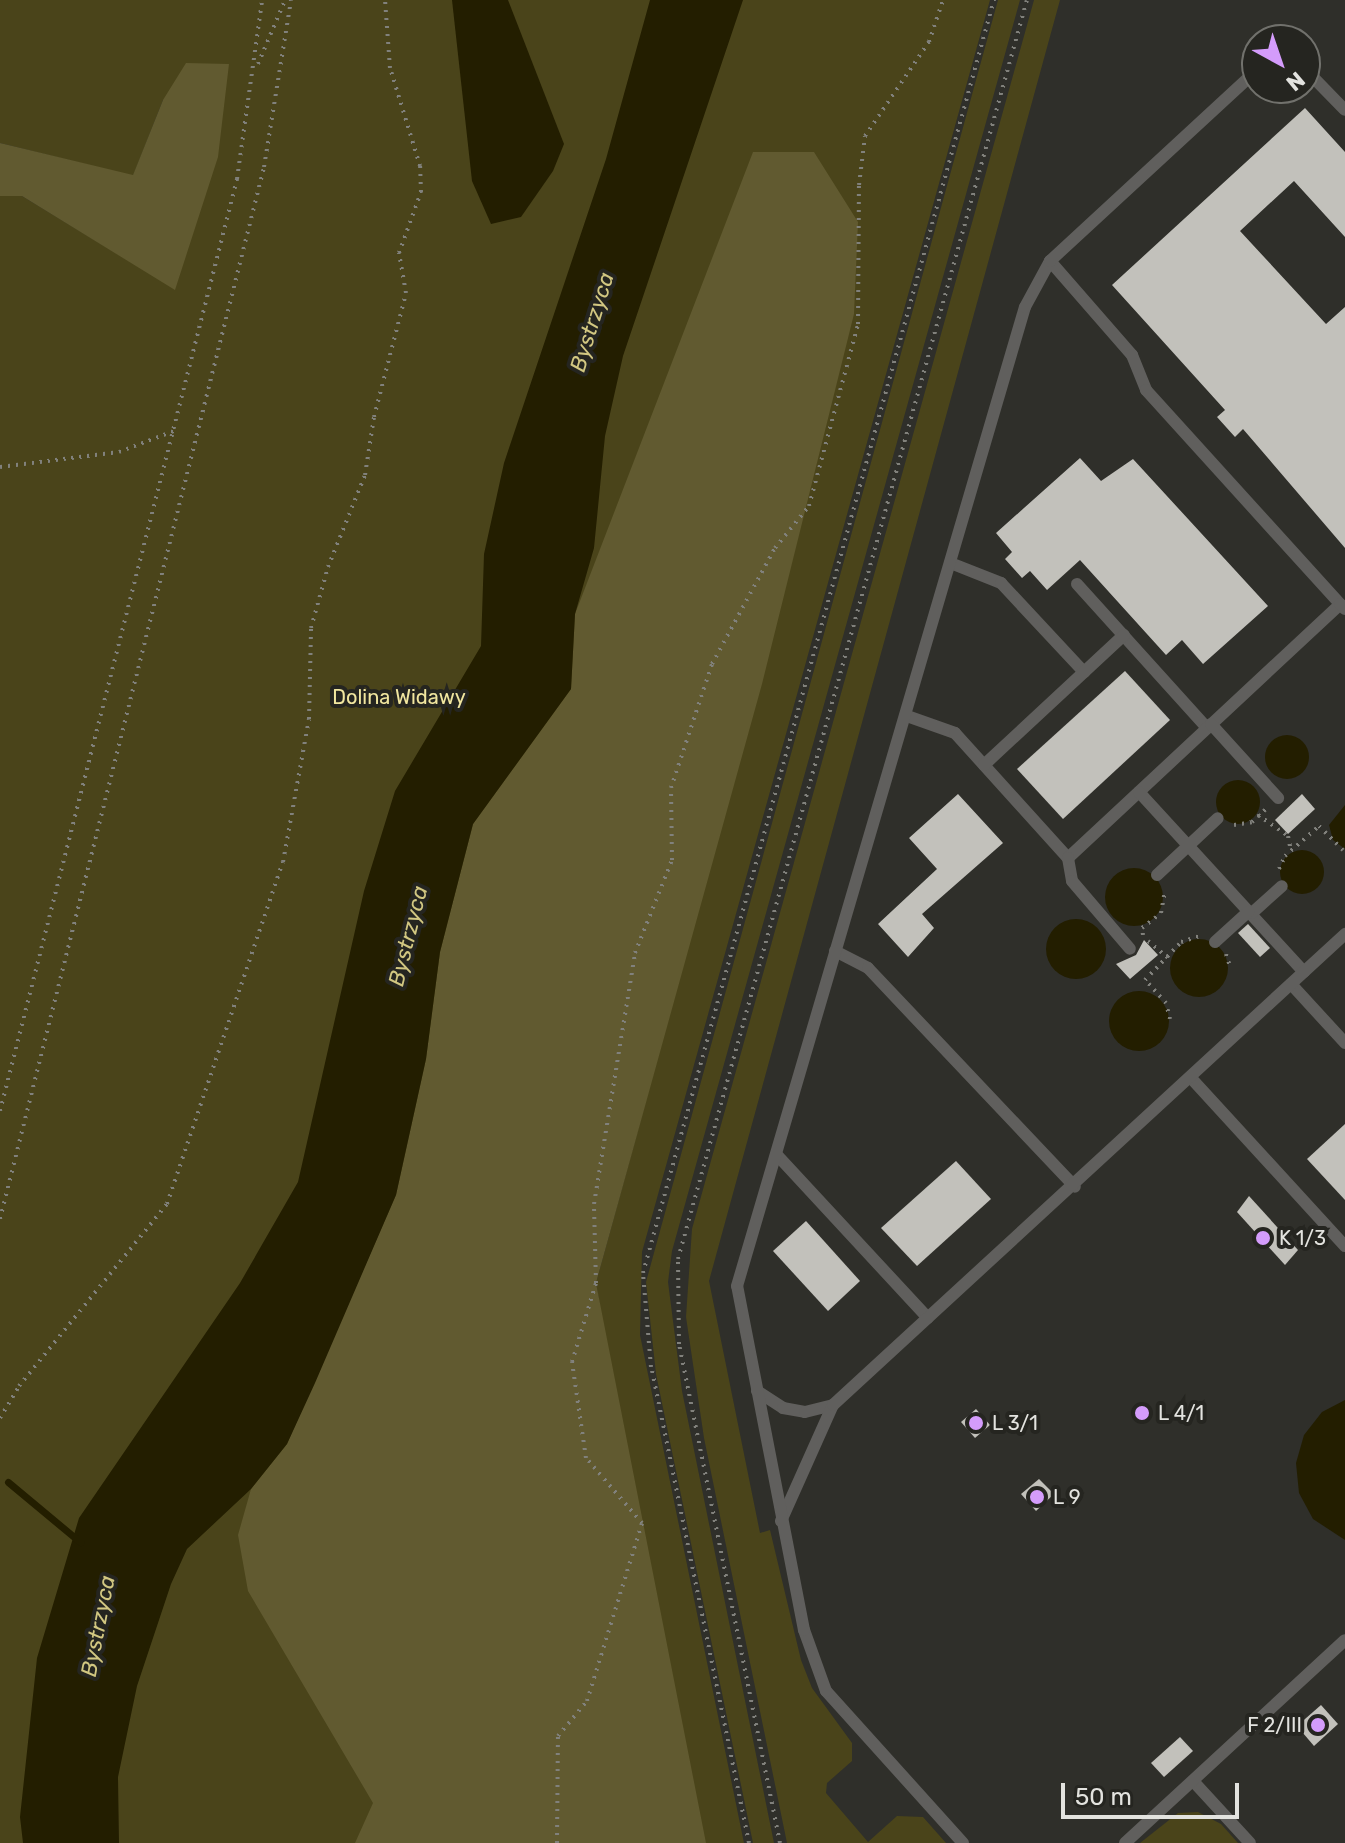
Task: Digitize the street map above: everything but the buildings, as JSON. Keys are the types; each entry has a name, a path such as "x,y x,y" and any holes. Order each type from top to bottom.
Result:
{"lane":[{"path":"963,1843 826,1691 804,1630 737,1286 953,564 1025,307 1050,261 1241,85"},
{"path":"1321,85 1345,110"},
{"path":"1050,261 1132,355 1146,390 1343,607 1209,726 1068,858"},
{"path":"953,564 1001,583 1084,672"},
{"path":"1077,584 1278,798"},
{"path":"984,765 1124,635"},
{"path":"907,716 955,733 1068,858 1072,881 1130,949"},
{"path":"1139,792 1304,972"},
{"path":"1157,875 1218,818"},
{"path":"1215,942 1282,886"},
{"path":"781,1521 833,1405 1075,1187 1345,934"},
{"path":"835,951 868,968 1075,1187"},
{"path":"1291,984 1345,1043"},
{"path":"1191,1078 1345,1246"},
{"path":"777,1155 928,1318"},
{"path":"757,1391 783,1408 805,1412 833,1405"},
{"path":"1125,1843 1345,1640"},
{"path":"1193,1781 1250,1843"}],"path":[{"path":"0,1111 237,179 255,70 262,0"},
{"path":"255,70 285,0"},
{"path":"0,1219 261,182 291,0"},
{"path":"0,1418 19,1386 167,1204 283,862 309,719 311,628 328,567 365,475 374,417 406,293 399,253 421,192 420,166 390,68 385,0"},
{"path":"557,1843 558,1736 587,1701 642,1523 586,1458 572,1362 596,1283 594,1204 635,953 672,860 671,788 712,664 775,548 809,506 858,324 859,185 865,136 929,42 943,0"},
{"path":"749,1843 651,1367 643,1273 994,0"},
{"path":"780,1843 679,1344 678,1259 1027,0"},
{"path":"0,467 119,452 174,431"},
{"path":"1258,815 1288,836 1291,851"},
{"path":"1282,886 1280,862 1319,826 1343,850"},
{"path":"1144,936 1142,928 1163,907 1165,889 1157,875"},
{"path":"1170,1019 1166,1003 1145,980 1190,937 1215,942 1230,966"}],"green space":[{"name":"Dolina Widawy","path":"0,0 990,0 642,1252 640,1335 744,1843 0,1843 0,196 22,196 175,289 163,100 133,176 0,143","holes":["765,666 596,1283 600,1306 594,1283"]},
{"path":"998,0 1020,0 672,1251 668,1282 682,1391 774,1843 753,1843 656,1374 646,1282"},
{"path":"1034,0 1060,0 709,1281 760,1533 770,1530 801,1660 812,1688 852,1743 852,1761 827,1783 826,1793 868,1842 897,1816 923,1817 946,1843 787,1843 704,1438 686,1317 692,1229"},
{"path":"1198,1812 1221,1824 1238,1843 1140,1843 1178,1813"}],"shaded area":[{"path":"186,63 229,64 218,157 175,290 22,196 0,196 0,143 133,175 163,100"},
{"path":"753,152 814,152 858,222 854,314 762,684 596,1283 706,1843 355,1843 373,1803 248,1591 238,1535 251,1489 287,1444 396,1195 426,1059 440,952 473,824 571,689 575,614"}],"water":[{"path":"452,0 508,0 564,144 553,171 521,217 491,224 472,181"},
{"name":"Bystrzyca","path":"650,0 743,0 623,356 605,436 594,548 575,614 571,689 473,824 440,952 426,1059 396,1195 315,1383 287,1444 251,1489 187,1549 171,1584 137,1686 118,1777 119,1843 23,1843 20,1817 37,1658 79,1518 240,1283 298,1182 364,891 395,791 481,646 484,554 504,463 606,159"},
{"path":"1287,735 1303,741 1309,757 1303,773 1287,779 1271,773 1265,757 1271,741"},
{"path":"1238,780 1254,786 1260,802 1254,818 1238,824 1222,818 1216,802 1222,786"},
{"path":"1345,805 1345,849 1333,840 1329,825"},
{"path":"1302,850 1317,857 1324,872 1317,887 1302,894 1287,887 1280,872 1287,857"},
{"path":"1134,868 1155,876 1163,897 1155,918 1134,926 1113,918 1105,897 1113,876"},
{"path":"1076,919 1087,921 1097,928 1104,938 1104,960 1097,970 1087,977 1076,979 1065,977 1055,970 1048,960 1046,949 1048,938 1055,928 1065,921"},
{"path":"1199,939 1220,947 1228,968 1220,989 1199,997 1178,989 1170,968 1178,947"},
{"path":"1139,991 1150,993 1160,1000 1167,1010 1167,1032 1160,1042 1150,1049 1139,1051 1128,1049 1118,1042 1111,1032 1109,1021 1111,1010 1118,1000 1128,993"},
{"path":"1345,1400 1345,1540 1313,1519 1299,1493 1296,1463 1304,1435 1322,1412"}],"waterway":[{"path":"8,1482 80,1542"}],"place":[{"name":"K 1/3","path":"1263,1238"},
{"name":"L 4/1","path":"1142,1413"},
{"name":"L 3/1","path":"976,1423"},
{"name":"L 9","path":"1037,1497"},
{"name":"F 2/III","path":"1318,1725"}]}
